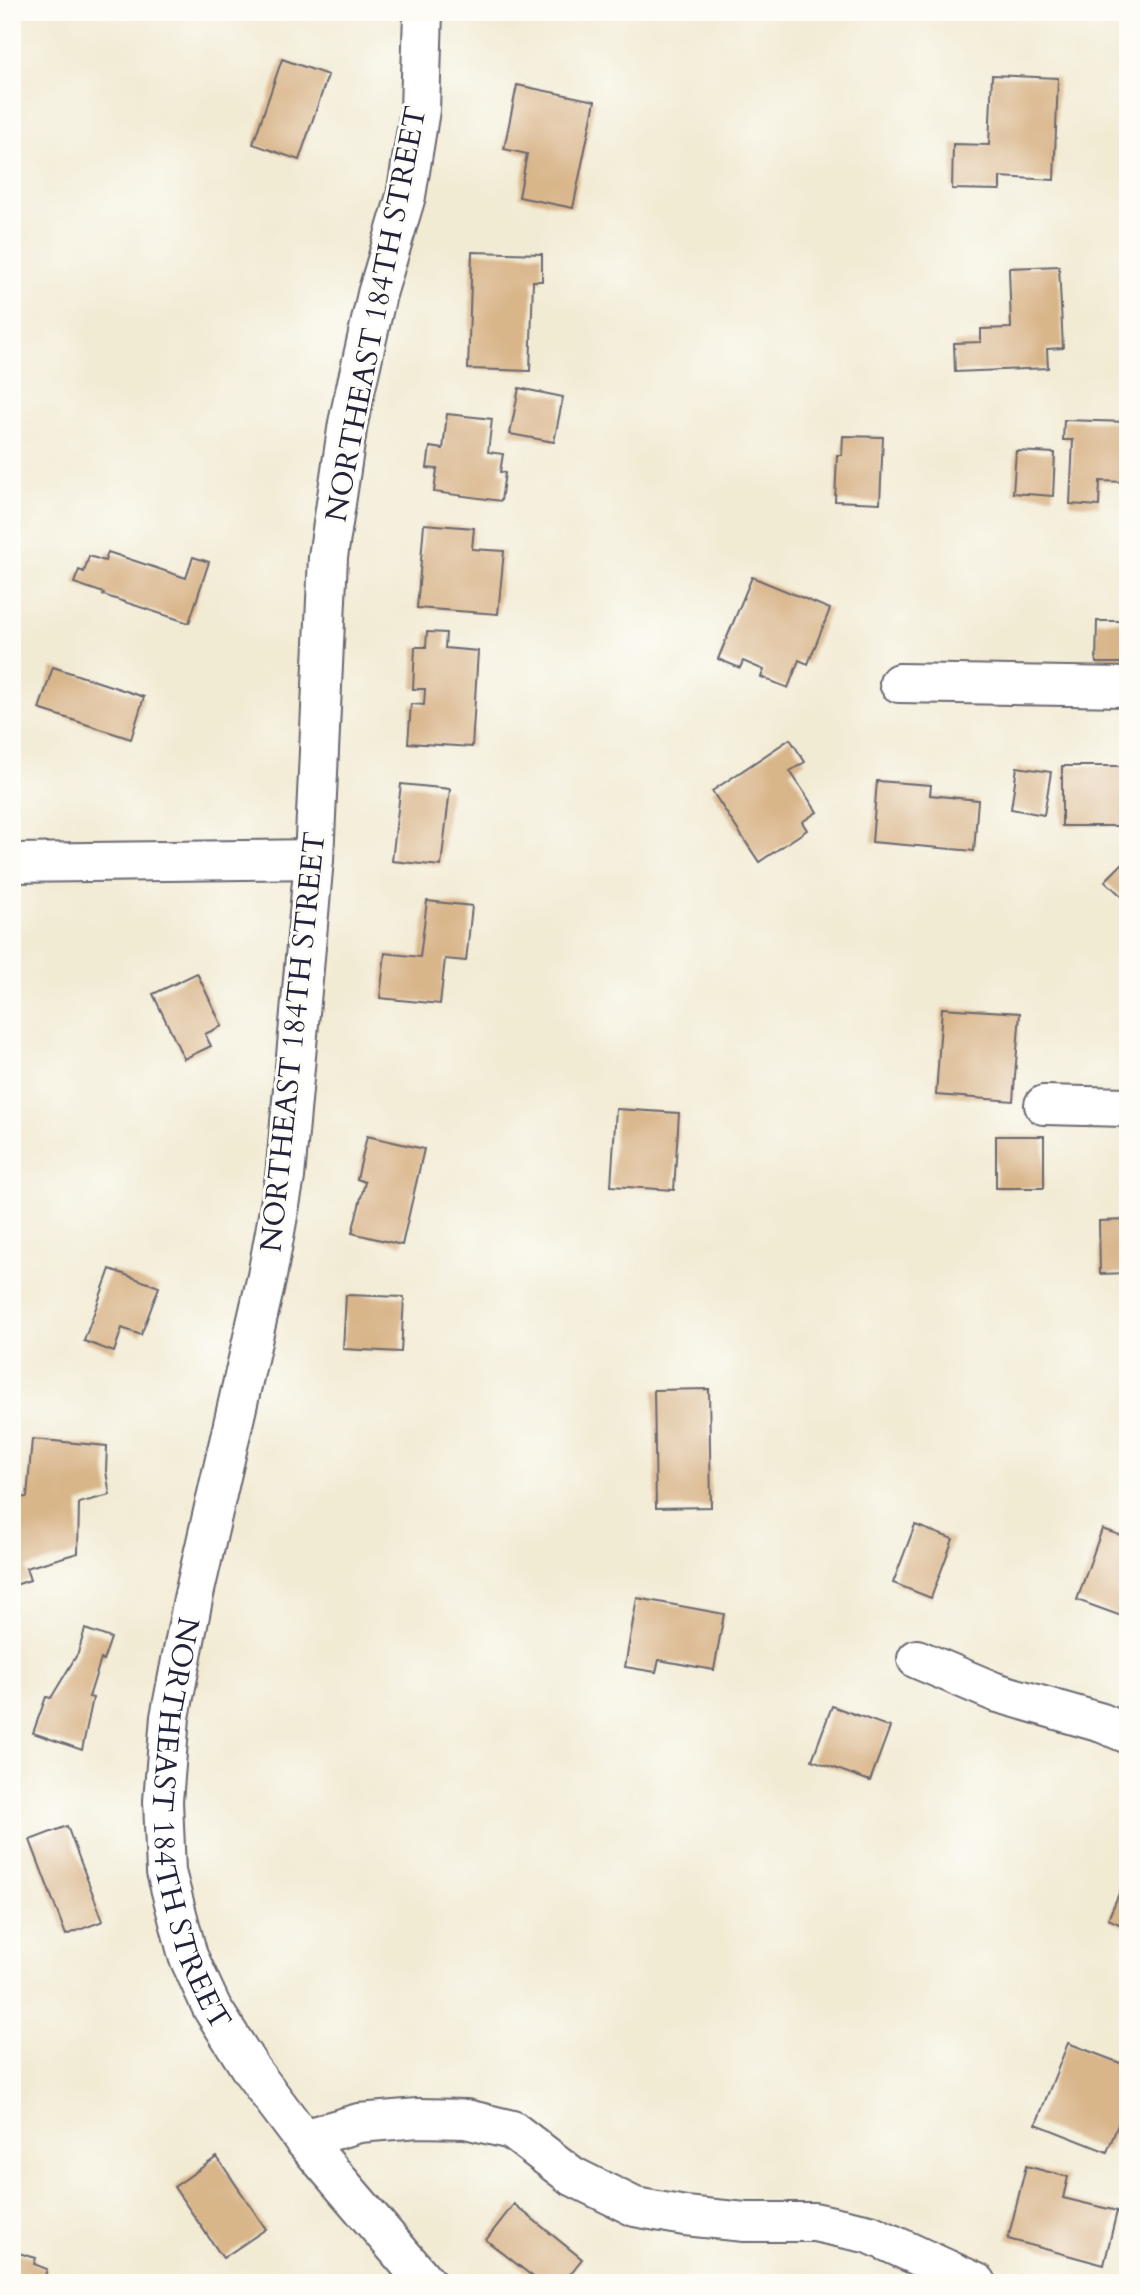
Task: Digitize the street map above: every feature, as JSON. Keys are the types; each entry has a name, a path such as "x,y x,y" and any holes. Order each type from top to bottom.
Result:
{"street":[{"name":"NORTHEAST 184TH STREET","path":"423,12 420,110 406,196 377,294 351,410 328,557 314,859 285,1177 267,1276 188,1625 170,1717 163,1801 166,1872 188,1956 212,2008 251,2071 303,2139 426,2283"},
{"path":"898,683 1128,687"},
{"path":"12,863 314,859"},
{"path":"1044,1105 1128,1107"},
{"path":"917,1659 995,1692 1102,1723 1128,1734"},
{"path":"303,2139 359,2123 418,2118 466,2119 512,2130 572,2176 635,2207 733,2221 814,2222 870,2234 977,2283"}],"building":[{"path":"282,59 328,75 299,160 253,144"},
{"path":"992,75 1058,78 1054,180 1000,177 1000,190 952,189 953,144 989,145"},
{"path":"517,85 595,101 573,208 519,197 527,154 504,149"},
{"path":"472,252 542,254 542,281 533,281 530,371 468,369"},
{"path":"1059,266 1063,348 1047,349 1048,368 955,372 954,343 981,342 981,329 1011,328 1009,268"},
{"path":"519,388 563,397 554,442 510,434"},
{"path":"447,414 492,419 488,452 503,454 500,472 505,473 501,501 434,492 437,469 427,468 430,447 443,449"},
{"path":"1064,420 1128,422 1125,482 1100,481 1099,506 1070,504 1073,440 1063,440"},
{"path":"843,436 883,437 880,503 835,501 837,455 842,455"},
{"path":"1016,451 1055,453 1053,496 1013,493"},
{"path":"424,524 474,528 472,549 504,551 498,614 417,608"},
{"path":"108,552 186,578 193,557 209,562 189,623 74,583 79,570 84,572 89,556 105,561"},
{"path":"752,577 830,609 808,664 799,660 788,688 761,677 764,670 743,661 740,668 718,659"},
{"path":"1097,621 1128,621 1128,663 1096,663"},
{"path":"427,632 446,633 445,648 478,651 472,747 408,743 411,704 424,705 425,689 413,689 415,647 426,647"},
{"path":"53,667 144,697 131,739 39,709"},
{"path":"790,739 805,762 790,771 817,812 802,822 807,830 759,862 712,791"},
{"path":"1062,766 1128,766 1128,826 1062,826"},
{"path":"1017,767 1051,772 1044,815 1011,809"},
{"path":"877,781 931,785 930,795 978,800 974,851 872,842"},
{"path":"401,784 450,789 441,866 392,861"},
{"path":"1128,858 1128,902 1105,881"},
{"path":"427,901 472,906 466,961 445,959 440,1004 380,998 385,953 420,957"},
{"path":"197,973 222,1026 205,1034 211,1046 184,1059 153,994"},
{"path":"942,1008 1020,1013 1013,1101 936,1095"},
{"path":"616,1109 679,1113 674,1190 611,1186"},
{"path":"367,1136 424,1149 402,1245 352,1233 365,1182 357,1179"},
{"path":"996,1136 1044,1136 1044,1188 996,1188"},
{"path":"1128,1220 1128,1273 1100,1274 1099,1221"},
{"path":"110,1269 159,1287 141,1335 122,1328 114,1352 84,1341"},
{"path":"346,1295 404,1297 401,1352 343,1349"},
{"path":"709,1389 711,1507 656,1508 654,1390"},
{"path":"32,1439 107,1446 106,1471 110,1495 79,1503 78,1553 26,1568 30,1580 12,1586 12,1498 27,1497"},
{"path":"915,1525 953,1539 931,1598 893,1583"},
{"path":"1102,1529 1128,1538 1128,1607 1124,1617 1077,1600"},
{"path":"637,1598 724,1614 714,1670 659,1660 656,1672 625,1667"},
{"path":"85,1629 111,1638 89,1697 93,1698 82,1750 33,1733 46,1697 51,1698 78,1653"},
{"path":"832,1706 890,1727 870,1781 812,1760"},
{"path":"67,1826 103,1921 66,1935 30,1840"},
{"path":"1128,1873 1128,1928 1108,1919"},
{"path":"1068,2043 1128,2066 1128,2100 1107,2152 1036,2124"},
{"path":"217,2157 266,2229 223,2258 174,2187"},
{"path":"1026,2166 1068,2177 1063,2198 1117,2211 1104,2265 1008,2239"},
{"path":"514,2204 582,2259 563,2283 541,2283 486,2240"},
{"path":"15,2252 36,2258 34,2264 47,2269 43,2283 12,2283 12,2261"}]}
